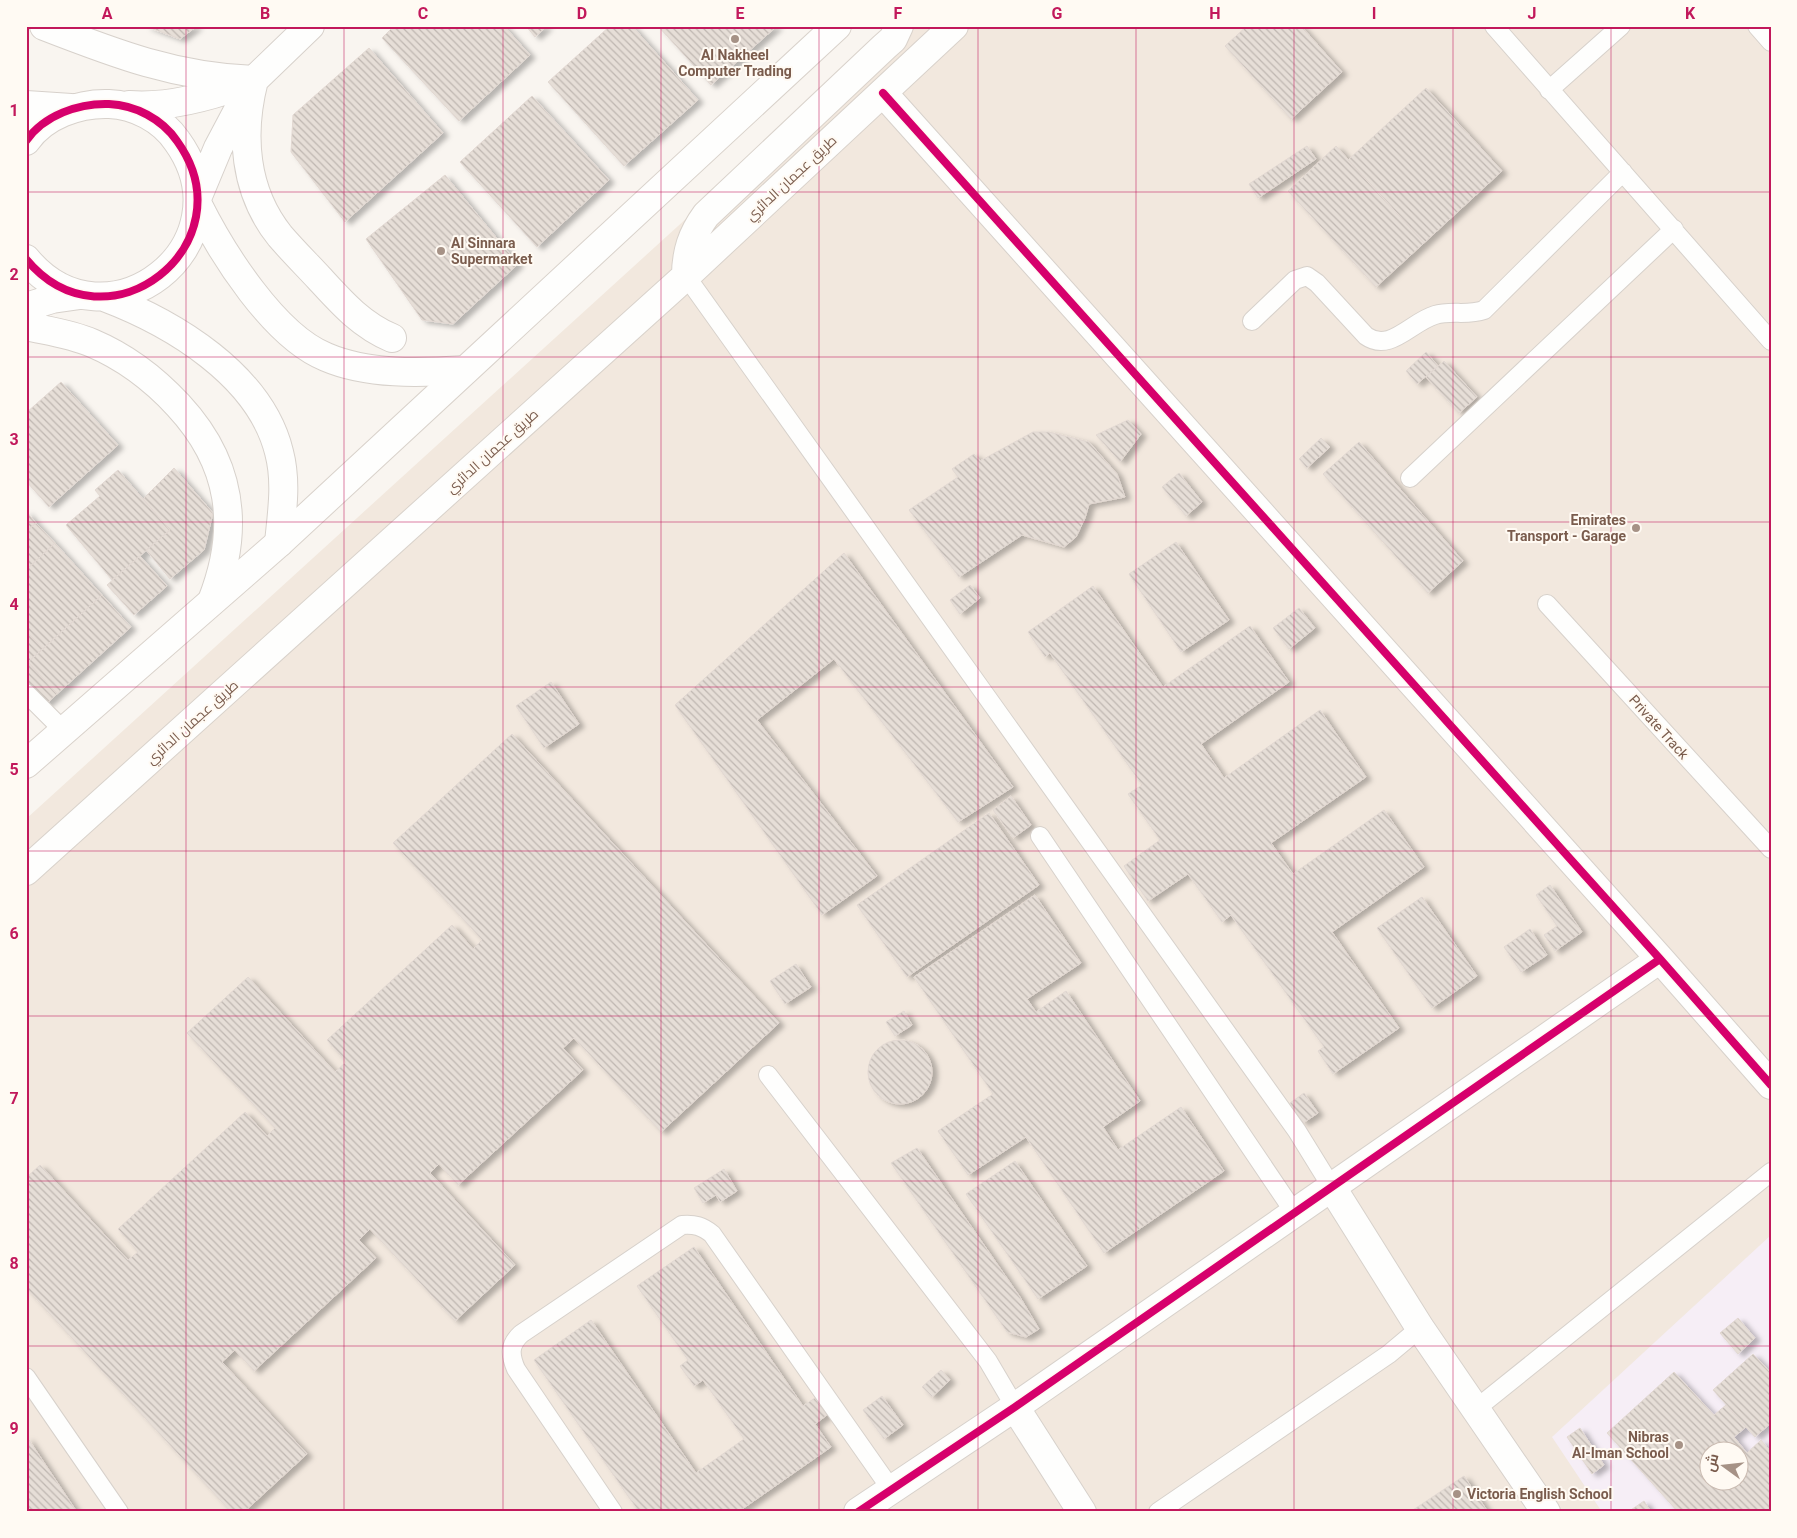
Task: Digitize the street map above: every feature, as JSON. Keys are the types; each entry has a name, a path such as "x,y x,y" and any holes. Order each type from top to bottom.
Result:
{"street":[{"path":"44,26 148,64 218,79 254,80"},
{"path":"26,307 52,299 128,293 150,284 169,269 184,251 194,229 198,200 218,148 254,80 310,26"},
{"path":"26,764 279,543 837,26"},
{"path":"686,276 689,243 696,228 706,215 884,48 893,38 899,26"},
{"name":"طريق عجمان الدائري","path":"26,871 686,276 954,26"},
{"path":"26,141 49,119 72,108 94,103 151,107 220,93 254,80"},
{"path":"254,80 245,126 246,150 249,172 267,216 280,235 348,309 376,331 392,338"},
{"path":"883,93 1771,1085"},
{"path":"117,104 138,110 157,121 174,136 186,154 194,174 198,200 212,234 248,287 268,310 306,346 324,357 344,364 400,372 465,370"},
{"path":"26,105 72,108"},
{"path":"26,259 36,271 56,286 92,296 157,320 192,341 235,380 258,406 272,430 279,452 284,498 279,543"},
{"path":"26,326 72,336 118,355 165,390 196,425 211,449 228,502 227,552 222,577 212,600"},
{"path":"858,1512 1015,1407 1660,959"},
{"path":"1331,1186 1420,1328 1477,1408 1546,1512"},
{"path":"1015,1407 1076,1510"}],"lane":[{"path":"1494,26 1771,341"},
{"path":"1549,90 1621,26"},
{"path":"1757,26 1771,42"},
{"path":"1252,321 1295,280 1307,276 1317,283 1366,336 1374,342 1384,342 1392,339 1436,315 1473,314 1484,310 1622,172"},
{"path":"1410,478 1674,229"},
{"path":"686,276 1297,1130 1331,1186"},
{"name":"Private Track","path":"1547,604 1771,849"},
{"path":"26,693 64,731"},
{"path":"1040,836 1294,1212"},
{"path":"768,1075 988,1362 1015,1407"},
{"path":"1477,1408 1771,1172"},
{"path":"613,1512 516,1369 511,1350 514,1341 520,1334 682,1225 703,1227 712,1234 891,1489"},
{"path":"1158,1512 1389,1354 1420,1328"},
{"path":"26,1378 118,1512"}],"shaded area":[{"path":"898,26 1771,26 1771,1512 26,1512 26,819"},
{"path":"1771,1235 1771,1512 1602,1512 1552,1437"}],"building":[{"path":"145,26 197,26 180,39"},
{"path":"394,26 504,26 530,55 459,121 382,38"},
{"path":"526,26 547,26 535,37"},
{"path":"610,26 632,26 698,100 624,166 548,82"},
{"path":"658,26 777,26 711,85"},
{"path":"1247,26 1301,26 1342,72 1291,119 1225,46"},
{"path":"369,48 443,133 345,222 291,152 293,115"},
{"path":"1426,88 1502,171 1424,243 1348,160"},
{"path":"532,96 609,180 537,247 460,162"},
{"path":"1307,146 1316,159 1258,198 1249,184"},
{"path":"1336,146 1424,243 1376,287 1288,191"},
{"name":"Al Sinnara Supermarket","path":"445,175 518,264 453,324 422,320 366,239"},
{"path":"1426,352 1438,366 1417,384 1406,371"},
{"path":"1444,361 1477,397 1459,413 1426,377"},
{"path":"61,382 118,445 49,507 26,481 26,413"},
{"path":"1128,420 1141,434 1120,462 1096,435"},
{"path":"1033,432 1049,432 1089,442 1117,474 1125,497 1089,504 1076,537 1064,547 1022,535 959,577 909,510 958,477 952,469 974,454 980,461"},
{"path":"1321,438 1330,447 1307,468 1299,459"},
{"path":"1359,442 1463,561 1428,593 1323,474"},
{"path":"174,468 213,513 204,550 170,579 146,550 170,530 143,499"},
{"path":"118,470 170,530 112,580 66,525 100,496 95,490"},
{"path":"1179,473 1202,502 1186,516 1162,487"},
{"path":"26,511 36,523 26,532"},
{"path":"36,523 55,543 26,570 26,532"},
{"path":"1176,542 1229,620 1181,652 1129,574"},
{"path":"55,543 102,595 43,649 26,631 26,570"},
{"path":"844,553 1013,787 958,822 834,659 757,720 877,876 822,915 675,705"},
{"path":"140,556 167,586 134,615 107,585"},
{"path":"970,585 980,598 960,614 950,600"},
{"path":"1093,586 1163,687 1250,626 1289,682 1201,744 1224,778 1320,710 1366,777 1271,843 1293,874 1384,810 1424,867 1332,932 1399,1028 1333,1074 1318,1051 1324,1047 1231,915 1222,922 1188,874 1148,901 1124,866 1160,840 1128,794 1142,785 1050,653 1045,657 1028,632"},
{"path":"102,595 131,627 57,694 28,662"},
{"path":"1299,608 1315,628 1289,649 1273,628"},
{"path":"26,631 43,649 28,662 57,694 45,705 26,683"},
{"path":"551,682 579,724 544,748 516,706"},
{"path":"512,734 779,1023 661,1132 574,1038 563,1048 583,1070 458,1185 439,1164 430,1173 515,1265 455,1321 370,1229 359,1240 376,1258 254,1371 235,1350 222,1362 307,1454 244,1512 231,1512 26,1288 26,1178 40,1165 128,1260 138,1252 118,1229 245,1112 267,1136 275,1128 187,1033 248,977 335,1072 346,1062 327,1040 452,925 473,949 482,940 393,843"},
{"path":"1011,796 1031,825 1013,838 993,810"},
{"path":"989,813 1039,885 907,977 857,905"},
{"path":"1550,885 1582,932 1555,951 1544,935 1557,926 1536,895"},
{"path":"1035,895 1081,963 1027,999 1036,1012 1066,991 1140,1101 1103,1127 1118,1150 1181,1107 1224,1171 1104,1253 1026,1137 968,1175 938,1131 993,1094 914,977"},
{"path":"1422,897 1477,976 1432,1008 1377,928"},
{"path":"1530,929 1547,955 1521,972 1504,947"},
{"path":"796,964 811,987 785,1004 770,981"},
{"path":"904,1011 912,1025 895,1036 886,1022"},
{"path":"900,1040 912,1042 923,1049 930,1060 932,1072 930,1084 923,1095 912,1102 900,1104 888,1102 877,1095 870,1084 868,1072 870,1060 877,1049 888,1042"},
{"path":"1304,1093 1318,1113 1303,1123 1290,1103"},
{"path":"917,1148 1020,1297 1039,1329 1026,1337 1007,1332 891,1163"},
{"path":"1015,1161 1087,1266 1038,1299 966,1194"},
{"path":"724,1169 737,1191 720,1202 716,1195 703,1203 694,1188"},
{"path":"694,1247 803,1406 815,1398 827,1415 815,1424 831,1447 738,1512 639,1512 534,1360 591,1320 696,1473 744,1439 703,1380 694,1386 680,1366 688,1360 637,1286"},
{"path":"1738,1318 1755,1338 1738,1354 1720,1333"},
{"path":"1753,1354 1771,1373 1771,1423 1755,1437 1713,1390"},
{"path":"941,1370 950,1380 932,1397 922,1387"},
{"name":"Nibras Al-Iman School","path":"1674,1372 1714,1415 1726,1405 1746,1427 1734,1437 1736,1440 1700,1440 1700,1490 1750,1490 1750,1450 1761,1440 1771,1452 1771,1512 1678,1512 1607,1433"},
{"path":"882,1396 903,1425 884,1439 863,1410"},
{"path":"1580,1428 1604,1465 1592,1474 1567,1437"},
{"path":"27,1437 77,1512 26,1512"},
{"name":"Victoria English School","path":"1464,1476 1488,1512 1410,1512"},
{"path":"1644,1501 1651,1512 1628,1512"}],"cycle path":[{"path":"883,93 1771,1085"},
{"path":"26,141 42,124 74,108 109,104 138,110 164,126 177,141 195,180 196,217 183,249 160,275 129,292 94,296 59,286 26,259"},
{"path":"858,1512 1015,1407 1660,959"}],"place":[{"name":"Al Nakheel Computer Trading","path":"735,39"},
{"name":"Al Sinnara Supermarket","path":"441,251"},
{"name":"Emirates Transport - Garage","path":"1636,528"},
{"name":"Nibras Al-Iman School","path":"1679,1445"},
{"name":"Victoria English School","path":"1457,1494"}]}
